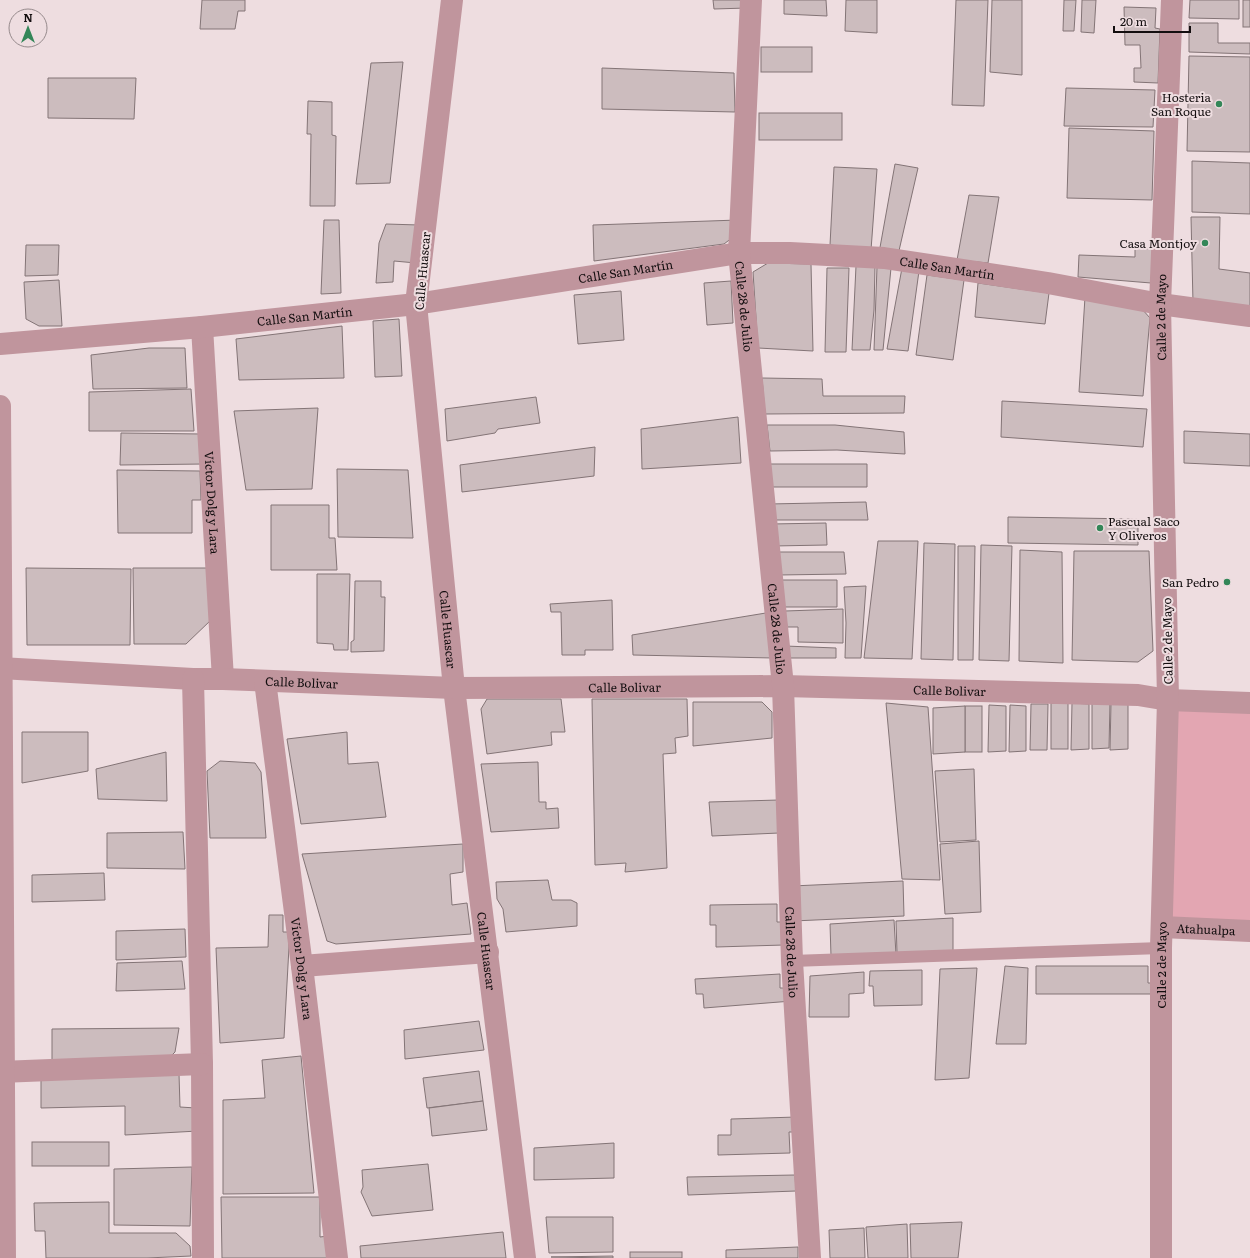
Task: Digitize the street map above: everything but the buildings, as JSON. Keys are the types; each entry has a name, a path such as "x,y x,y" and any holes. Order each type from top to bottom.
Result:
{"street":[{"name":"Calle Huascar","path":"452,0 416,304 454,688 525,1258"},
{"name":"Calle 28 de Julio","path":"751,0 738,253 783,686 792,960 810,1258"},
{"name":"Calle 2 de Mayo","path":"1161,1258 1161,948 1168,700 1160,304 1172,0"},
{"name":"Calle San Martín","path":"0,344 202,327 416,304 738,253 790,253 884,258 1048,283 1160,304 1250,316"},
{"name":"Víctor Dolg y Lara","path":"202,327 223,679"},
{"path":"0,406 2,1072 5,1258"},
{"name":"Calle Bolivar","path":"0,668 193,679 265,680 454,688 783,686 1138,695 1168,700 1250,703"},
{"path":"193,679 202,1064 203,1258"},
{"name":"Víctor Dolg y Lara","path":"265,680 302,966 337,1258"},
{"name":"Atahualpa","path":"1162,927 1250,931"},
{"path":"302,966 488,952"},
{"path":"2,1072 202,1064"}],"lane":[{"path":"792,960 1161,948"}],"shaded area":[{"path":"1168,700 1250,703 1250,931 1162,927"}],"place":[{"name":"Hosteria San Roque","path":"1219,104"},
{"name":"Casa Montjoy","path":"1205,243"},
{"name":"Pascual Saco Y Oliveros","path":"1100,528"},
{"name":"San Pedro","path":"1227,582"}]}
